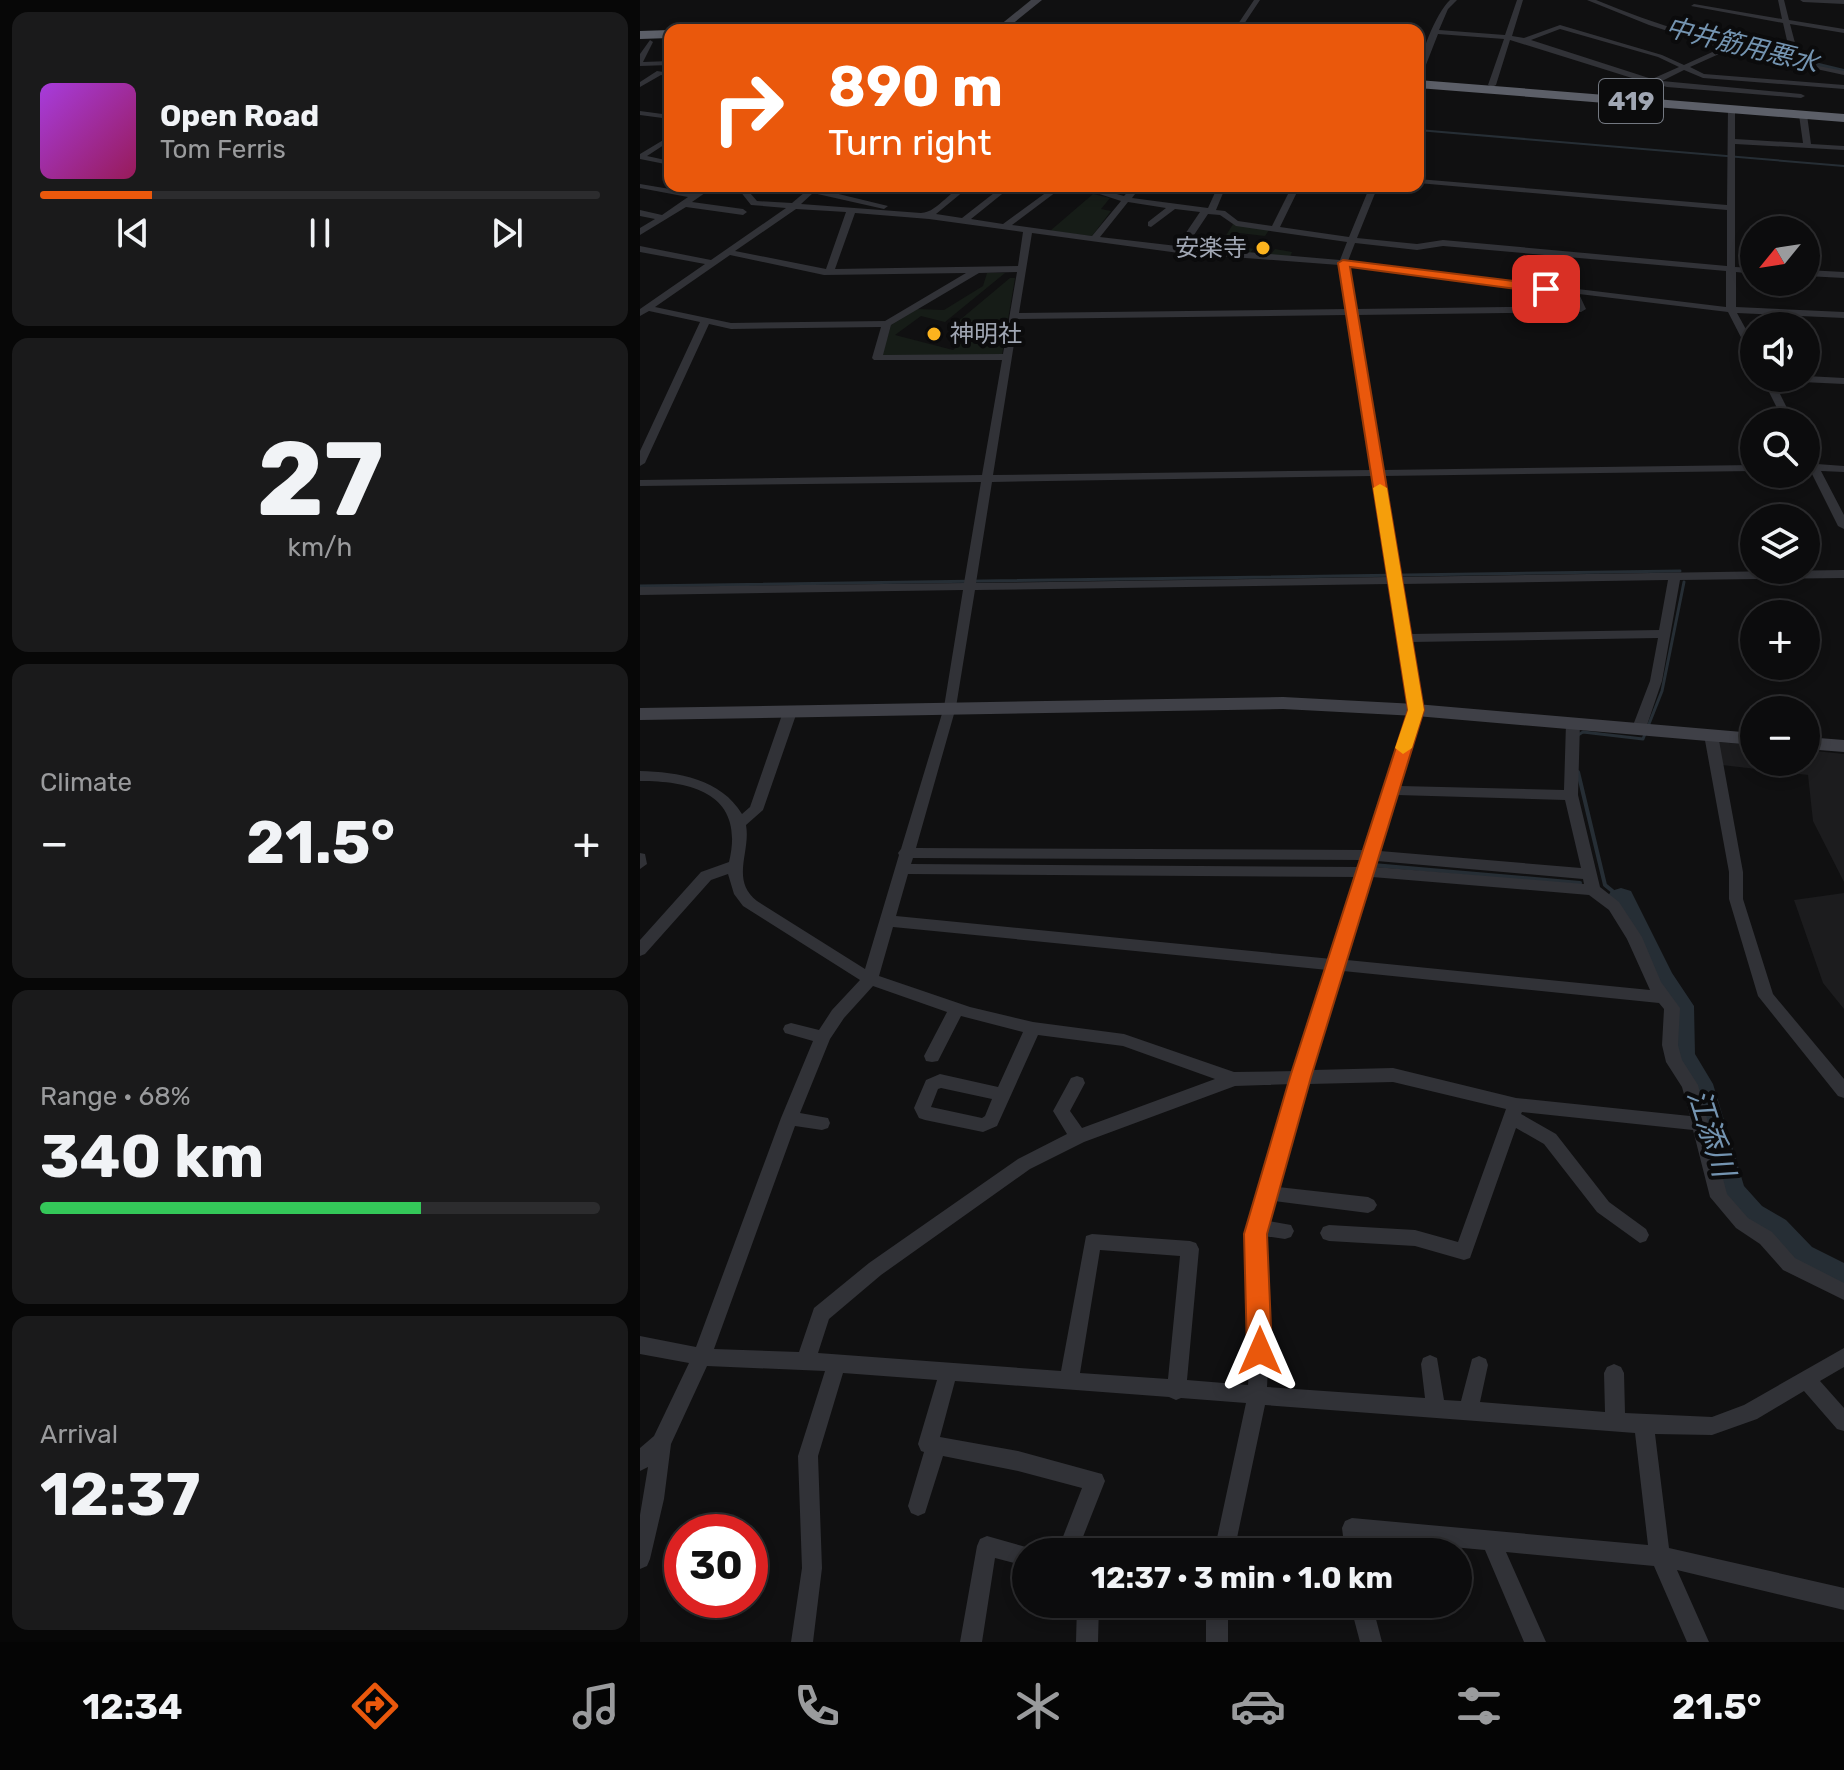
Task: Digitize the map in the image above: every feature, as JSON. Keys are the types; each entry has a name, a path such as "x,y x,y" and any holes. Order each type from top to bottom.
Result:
{"highway":[{"path":"644,41 664,38"},
{"name":"419","path":"1424,79 1844,112"},
{"name":"419","path":"1424,80 1731,109 1802,107 1844,118"}],"street":[{"path":"1007,24 1037,0"},
{"path":"1241,24 1257,0"},
{"path":"1424,63 1445,8 1454,0"},
{"path":"1492,85 1520,0"},
{"path":"1590,0 1619,6 1657,22 1797,62"},
{"path":"1781,0 1797,62 1807,146"},
{"path":"1803,0 1844,2"},
{"path":"1691,18 1694,3 1732,12 1726,19 1844,31"},
{"path":"1607,4 1643,24 1728,47 1844,71"},
{"path":"1525,40 1560,27 1660,56 1703,76 1844,87"},
{"path":"1436,32 1525,40 1654,82 1802,107"},
{"path":"644,41 640,62 664,63"},
{"path":"1634,96 1654,82 1728,47"},
{"path":"640,85 660,73"},
{"path":"640,74 664,74"},
{"path":"1731,109 1731,310 1740,327"},
{"path":"640,113 664,116"},
{"path":"1731,141 1844,148"},
{"path":"640,157 664,142"},
{"path":"640,157 664,162"},
{"path":"1424,182 1729,208"},
{"path":"640,186 664,190"},
{"path":"673,192 695,196"},
{"path":"640,232 701,192"},
{"path":"745,192 754,203 1731,310 1844,315"},
{"path":"644,311 810,192"},
{"path":"831,192 929,216 1028,233 1176,254 1344,266"},
{"path":"850,213 929,216 959,192"},
{"path":"964,221 1000,192"},
{"path":"1004,227 1052,192"},
{"path":"1107,192 1124,199 1222,213 1236,223 1353,240 1417,247 1443,243 1740,270"},
{"path":"1094,239 1131,192"},
{"path":"1179,250 1219,192"},
{"path":"1275,228 1293,192"},
{"path":"1227,1538 1257,1397 1261,1328 1257,1227 1416,710 1344,266 1372,192"},
{"path":"685,204 743,212"},
{"path":"1151,224 1172,207"},
{"path":"640,213 663,218"},
{"path":"830,272 850,213"},
{"path":"640,1559 654,1499 661,1443 702,1357 789,1118 823,1037 838,1014 870,979 950,707 1028,233"},
{"path":"640,249 713,263"},
{"path":"728,252 830,272 1021,269"},
{"path":"644,311 731,326 887,324 977,270"},
{"path":"1820,274 1844,275"},
{"path":"1013,316 1581,309 1574,293"},
{"path":"640,463 706,320"},
{"path":"887,324 877,358 1007,357"},
{"path":"1820,380 1844,381"},
{"path":"640,483 1740,468"},
{"path":"1820,468 1844,469"},
{"path":"1820,484 1844,526"},
{"path":"1820,567 1844,566"},
{"path":"1673,572 1740,568"},
{"path":"1645,729 1666,634 1673,572"},
{"path":"640,583 970,582 1673,572 1844,574"},
{"path":"640,591 970,582"},
{"path":"1404,638 1666,634"},
{"path":"640,714 1283,703 1416,710 1740,738"},
{"path":"740,822 756,810 790,712"},
{"path":"1573,723 1571,795 1592,882 1614,906 1634,937 1672,1008 1670,1045 1674,1062 1690,1085 1719,1197 1742,1223 1766,1238 1789,1264 1844,1292"},
{"path":"1711,735 1736,872 1736,899 1766,996 1844,1091"},
{"path":"1820,744 1844,746"},
{"path":"640,776 663,775 694,783 720,797 740,822 741,839 733,866 742,896 810,944 870,979 957,1008 1033,1028 1124,1040 1234,1079"},
{"path":"1389,790 1571,795"},
{"path":"905,853 1367,865 1592,882"},
{"path":"901,869 1367,865"},
{"path":"640,950 648,928 706,876 733,866"},
{"path":"887,921 1664,997"},
{"path":"932,1056 957,1008"},
{"path":"1003,1095 1033,1028"},
{"path":"791,1029 823,1037"},
{"path":"806,1361 821,1314 875,1269 1024,1164 1078,1137 1234,1079 1393,1075 1513,1111 1699,1124"},
{"path":"1077,1083 1061,1111 1078,1137"},
{"path":"1329,1233 1415,1238 1464,1252 1513,1111"},
{"path":"1513,1111 1550,1139 1603,1207 1640,1235"},
{"path":"789,1118 822,1123"},
{"path":"1267,1193 1368,1205"},
{"path":"1257,1227 1285,1231"},
{"path":"1069,1382 1092,1242 1168,1247 1190,1249 1176,1391"},
{"path":"640,1345 702,1357 806,1361 1257,1397 1712,1426 1750,1412 1844,1357"},
{"path":"1430,1364 1436,1409"},
{"path":"802,1642 812,1568 808,1456 836,1365"},
{"path":"1468,1411 1479,1365"},
{"path":"948,1373 928,1444 1018,1461 1095,1481 1073,1538"},
{"path":"1614,1373 1615,1422"},
{"path":"1807,1380 1844,1422"},
{"path":"1644,1424 1660,1556 1698,1642"},
{"path":"640,1461 661,1443"},
{"path":"918,1506 936,1446"},
{"path":"1353,1538 1352,1528 1459,1538"},
{"path":"1472,1539 1660,1556 1844,1599"},
{"path":"1491,1541 1535,1642"},
{"path":"971,1642 987,1546 1012,1552"},
{"path":"1087,1642 1088,1618"},
{"path":"1217,1618 1217,1642"},
{"path":"1365,1618 1371,1642"}],"shaded area":[{"path":"1093,194 1110,198 1101,209 1111,211 1092,236 1050,231"},
{"path":"1233,224 1269,230 1265,236 1239,233 1233,244 1253,249 1251,252 1271,254 1275,249 1292,252 1290,257 1216,252"},
{"path":"987,273 1005,273 945,322 921,316 895,335 953,350 977,330 955,324 1010,278 1015,278 1002,355 882,356 891,325 917,309 944,310 983,286"},
{"path":"1717,742 1740,744 1740,767 1722,765"},
{"path":"1820,751 1844,754 1844,882 1813,821 1808,776 1820,776"},
{"path":"1844,893 1844,1009 1823,983 1794,900"}],"waterway":[{"name":"中井筋用悪水","path":"1675,30 1844,71"},
{"path":"1424,131 1844,166"},
{"path":"640,586 1680,571"},
{"path":"1578,735 1583,732 1643,739 1662,691 1684,582"},
{"path":"1578,772 1605,885 1621,898"},
{"path":"1373,865 1580,883"},
{"name":"江添川","path":"1621,898 1661,979 1679,1006 1680,1056 1698,1084 1730,1193 1750,1216 1774,1230 1800,1258 1844,1280"}],"slow traffic":[{"path":"1380,488 1416,710 1403,748"}],"place":[{"name":"安楽寺","path":"1263,248"},
{"name":"神明社","path":"934,334"}],"route":[{"path":"1260,1351 1255,1234 1416,710 1343,263 1546,289"}]}
